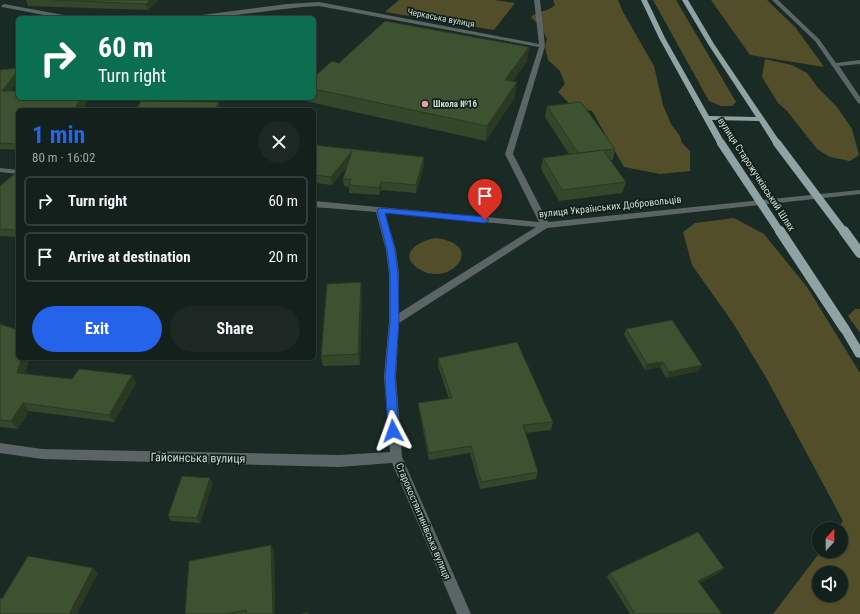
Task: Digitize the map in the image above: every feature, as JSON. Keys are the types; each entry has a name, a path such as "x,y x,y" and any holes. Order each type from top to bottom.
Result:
{"main road":[{"name":"вулиця Старожучківський Шлях","path":"644,0 662,38 721,143 860,354"},
{"path":"685,0 711,44 760,119 860,253"},
{"path":"706,118 760,119"}],"street":[{"path":"2,8 12,0"},
{"path":"394,321 545,226 509,154 542,46 538,0"},
{"path":"775,0 817,40 860,102"},
{"name":"Черкаська вулиця","path":"210,16 287,6 319,4 542,46"},
{"path":"2,8 56,16"},
{"path":"835,65 860,62"},
{"path":"0,170 16,172"},
{"name":"вулиця Українських Добровольців","path":"316,204 545,226 658,212 860,192"},
{"name":"Старокостянтинівська вулиця","path":"380,210 387,230 393,265 394,321 390,377 396,457 464,614"},
{"name":"Гайсинська вулиця","path":"0,448 50,454 339,461 396,457"}],"shaded area":[{"path":"399,0 494,0 515,3 494,30 385,12"},
{"path":"553,0 618,0 623,12 654,66 663,105 671,124 680,136 682,143 690,151 690,171 660,174 624,167 592,111 572,106 558,92 565,84 560,71 548,60 545,47 547,39 541,27 531,17 555,5"},
{"path":"653,0 676,0 736,102 732,106 721,106 709,101"},
{"path":"711,0 767,0 796,28 824,67 750,55"},
{"path":"765,59 792,65 807,73 818,88 837,107 852,129 859,155 850,161 830,157 817,149 787,111 778,103 762,77"},
{"path":"734,218 764,234 807,287 860,373 860,614 773,614 816,558 848,558 848,522 842,522 768,381 733,323 692,265 683,232 695,223"},
{"path":"435,238 451,242 460,248 462,256 451,270 431,274 419,269 412,263 410,253 417,245"},
{"path":"855,309 860,309 860,333 848,316"}],"building":[{"path":"55,0 150,0 146,4"},
{"path":"385,21 529,47 505,80 517,82 487,126 316,89 316,75 332,61 339,63"},
{"path":"16,68 16,73 2,91 16,91 16,100 80,100 74,108 16,108 16,144 0,143 0,70"},
{"path":"141,101 219,102 215,108 137,108"},
{"path":"581,102 615,149 578,153 547,106"},
{"path":"316,145 424,157 416,185 381,182 379,188 349,185 351,179 343,179 352,151 331,177 316,175"},
{"path":"603,150 626,182 562,190 543,158"},
{"path":"16,173 16,230 0,229 0,186"},
{"path":"361,282 358,354 321,356 327,284"},
{"path":"672,320 702,365 669,372 663,362 647,364 626,329"},
{"path":"0,324 16,329 16,360 21,360 17,373 72,379 79,369 132,375 109,415 23,403 11,421 0,420"},
{"path":"517,342 553,422 523,425 538,472 481,482 471,446 429,453 418,403 452,398 438,358"},
{"path":"182,476 210,478 197,518 168,516"},
{"path":"698,532 724,568 698,581 722,614 635,614 610,573"},
{"path":"271,545 273,614 246,614 246,610 227,614 185,614 189,561"},
{"path":"28,556 93,568 69,614 0,614 0,598 2,599"}],"place":[{"name":"Школа №16","path":"425,104"}],"route":[{"path":"393,431 390,377 394,321 394,274 387,230 380,210 485,220"}]}
